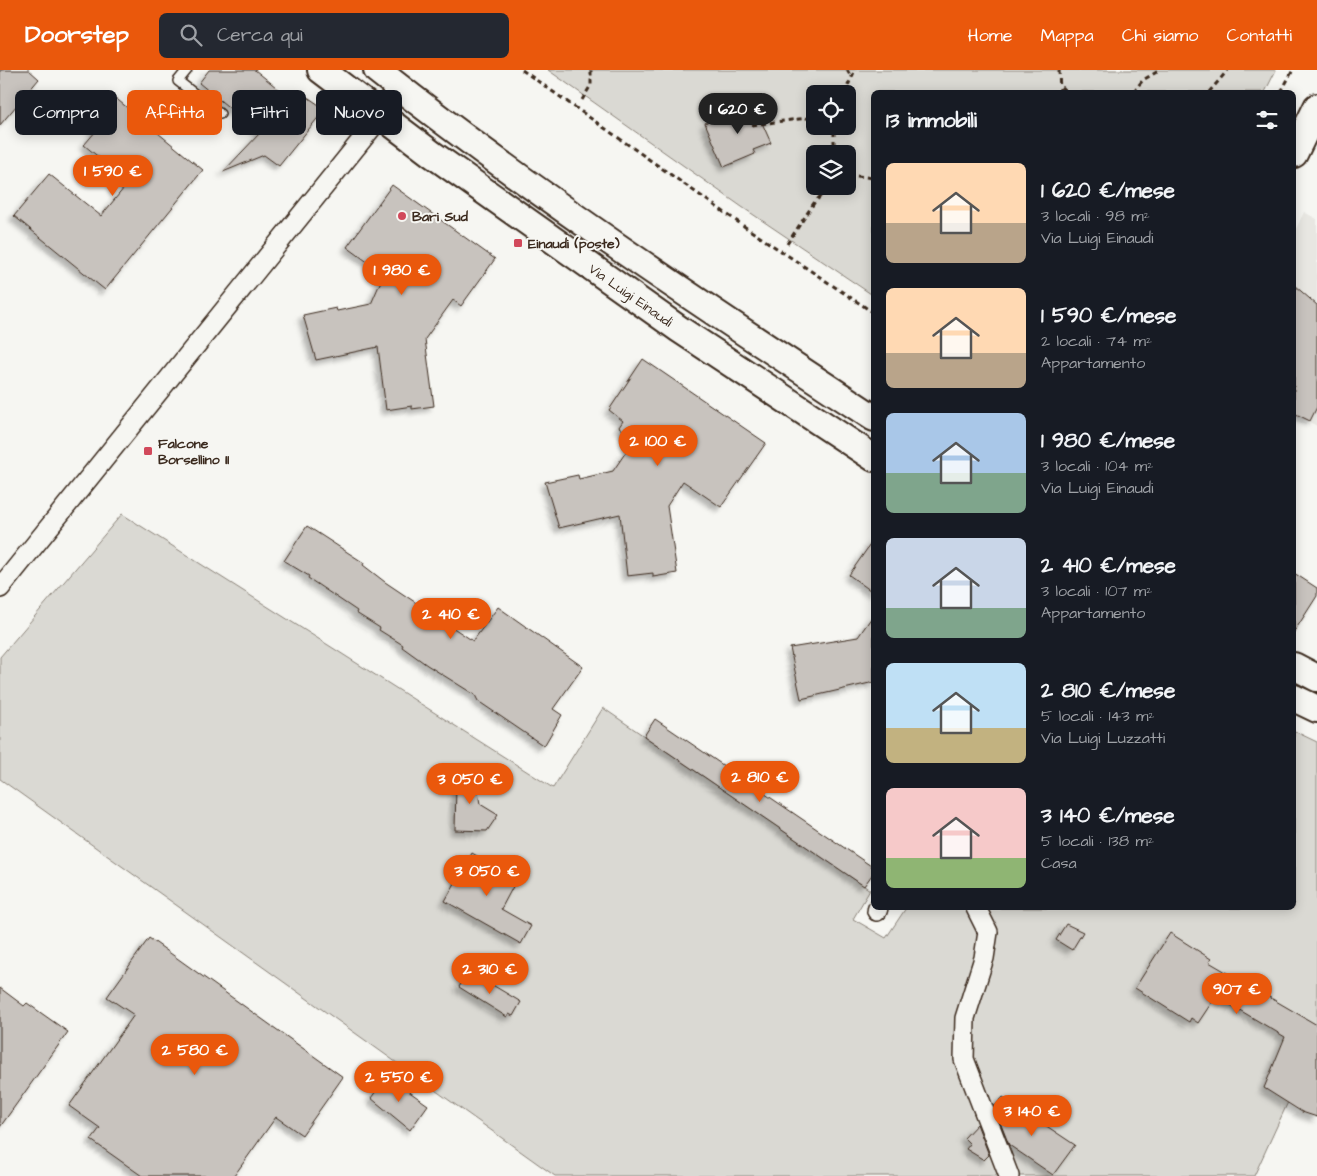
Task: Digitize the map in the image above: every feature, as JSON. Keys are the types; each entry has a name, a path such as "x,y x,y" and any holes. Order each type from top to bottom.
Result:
{"main road":[{"name":"Via Luigi Einaudi","path":"320,70 347,90"},
{"path":"377,70 403,78 451,127 697,302 871,416"},
{"path":"1296,150 1317,107"},
{"name":"Via Luigi Einaudi","path":"402,131 679,329 871,456"},
{"path":"1296,667 1317,678"},
{"path":"1296,699 1317,710"}],"street":[{"path":"396,90 403,78"},
{"path":"0,588 366,135"},
{"path":"977,910 988,932 984,958 965,1018 964,1059 1009,1176"}],"lane":[{"path":"187,70 178,81 189,90"}],"path":[{"path":"522,70 732,218 871,311"},
{"path":"582,100 591,85 591,70"},
{"path":"847,70 852,78"},
{"path":"848,85 856,70"},
{"path":"1059,70 1060,90"},
{"path":"1135,90 1143,80 1160,70"},
{"path":"1211,90 1228,70"},
{"path":"1282,90 1293,70"},
{"path":"1060,86 1065,90"},
{"path":"752,125 806,118"},
{"path":"856,176 871,178"},
{"path":"787,244 814,203 822,195"}],"shaded area":[{"path":"548,70 1276,70 1266,90 871,90 871,294 742,207"},
{"path":"1304,212 1317,219 1317,426 1296,415 1296,229"},
{"path":"122,514 553,788 603,708 870,890 853,919 886,938 905,910 1296,910 1296,732 1317,742 1317,1039 1254,1176 555,1176 0,779 0,657"}],"building":[{"path":"0,70 29,70 39,79 30,90 15,90 15,107 0,125"},
{"path":"209,70 255,70 280,90 232,90 232,110 222,102 222,90 208,90 199,83"},
{"path":"306,96 316,103 316,120 306,133"},
{"path":"117,99 127,108 127,135 160,135 203,170 105,290 14,216 49,174 101,216 129,182 84,145 93,135 117,135"},
{"path":"754,105 771,143 753,150 755,154 724,167 705,123 735,109 736,113"},
{"path":"258,135 304,135 279,166 264,155 223,172"},
{"path":"392,185 495,259 461,306 453,300 425,339 434,406 412,409 412,406 386,410 378,347 316,360 303,315 336,308 337,311 371,304 384,274 347,247"},
{"path":"1296,287 1317,305 1317,407 1310,421 1296,414"},
{"path":"643,359 766,443 721,507 683,481 667,506 677,573 653,577 653,573 627,576 620,514 559,528 545,482 578,475 579,479 613,471 630,446 627,444 632,437 619,427 623,421 609,410"},
{"path":"307,526 364,563 363,565 385,582 473,641 498,607 583,667 553,709 562,715 544,746 478,701 475,695 402,647 403,645 379,630 380,628 356,613 357,611 308,578 309,576 284,561"},
{"path":"871,543 871,591 849,575"},
{"path":"1296,574 1317,588 1317,596 1296,629"},
{"path":"871,618 871,683 801,699 790,648 858,637"},
{"path":"655,719 871,866 871,876 864,886 644,736"},
{"path":"474,769 480,804 498,815 487,831 455,830 456,787 453,773"},
{"path":"472,853 517,879 501,909 531,926 521,944 445,901"},
{"path":"1066,924 1083,932 1072,950 1056,940"},
{"path":"1170,933 1211,959 1209,962 1317,1025 1317,1117 1302,1112 1264,1088 1285,1037 1216,996 1198,1023 1191,1018 1189,1022 1135,988"},
{"path":"149,938 343,1077 302,1135 276,1117 234,1176 142,1176 91,1140 100,1128 69,1106 134,1015 107,997"},
{"path":"469,971 521,1002 513,1016 509,1014 507,1017 459,987"},
{"path":"0,988 24,1006 27,1003 68,1032 0,1127"},
{"path":"387,1076 428,1105 410,1130 371,1098"},
{"path":"1003,1097 1075,1145 1053,1175 1009,1145 994,1107"},
{"path":"977,1124 989,1155 984,1160 966,1149 970,1144 964,1138"}],"place":[{"name":"Bari Sud","path":"402,216"},
{"name":"Einaudi (poste)","path":"518,243"},
{"name":"Falcone Borsellino II","path":"148,451"}]}
